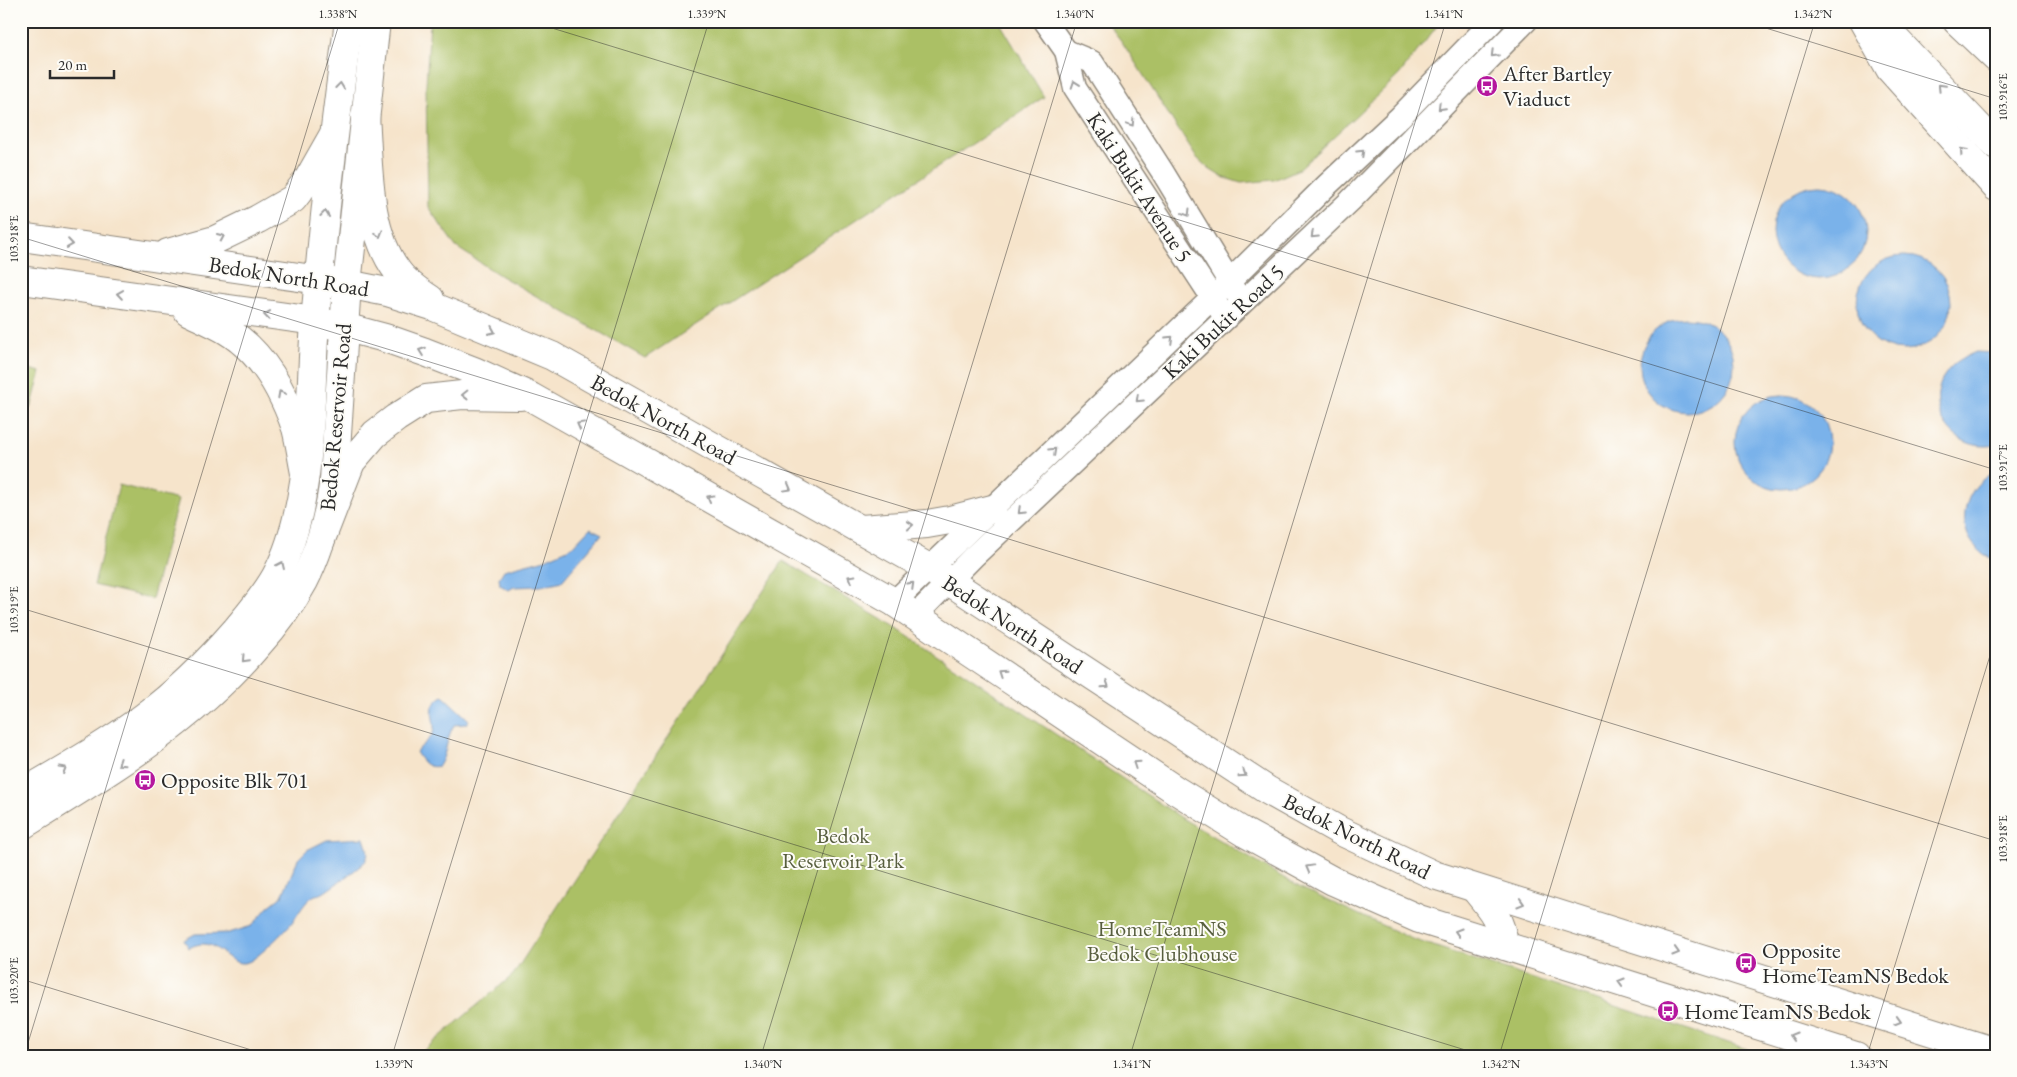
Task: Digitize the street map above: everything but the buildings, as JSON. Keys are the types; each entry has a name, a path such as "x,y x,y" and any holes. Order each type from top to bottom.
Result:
{"main road":[{"name":"Bedok Reservoir Road","path":"21,794 142,718 175,691 225,643 261,599 282,565 297,519 305,474 315,321 334,134 349,21"},
{"name":"Bedok Reservoir Road","path":"21,826 91,783 159,737 189,714 246,659 287,609 304,582 320,542 334,480 347,284 376,21"},
{"path":"1863,21 1890,69 1996,187"},
{"path":"1878,21 1996,145"},
{"path":"1957,21 1996,58"},
{"path":"365,116 374,217 384,251 410,286 447,312"},
{"path":"157,256 215,240 258,220 293,199 309,178 334,134"},
{"name":"Bedok North Road","path":"21,237 347,284 387,292 447,312 552,356 861,529 939,575 1267,790 1340,831 1434,875 1475,889 1996,1052"},
{"name":"Bedok North Road","path":"21,280 315,321 386,338 474,371 531,397 904,609 1177,791 1244,833 1333,881 1419,919 1856,1056"},
{"path":"169,301 227,330 241,341 266,368 282,393 296,430 305,474"},
{"path":"320,542 351,462 374,434 396,418 426,399 462,395 531,397"},
{"path":"861,529 935,523 992,509"},
{"path":"1475,889 1501,925 1505,946"}],"street":[{"name":"Kaki Bukit Avenue 5","path":"1045,21 1066,51 1075,88 1226,318"},
{"name":"Kaki Bukit Road 5","path":"939,575 992,509 1212,299 1326,186 1400,117 1493,21"},
{"name":"Kaki Bukit Road 5","path":"904,609 939,575 1226,318 1350,201 1526,21"},
{"name":"Kaki Bukit Avenue 5","path":"1066,51 1092,62 1162,171 1242,303"}],"green space":[{"path":"430,21 999,21 1044,97 645,358 501,276 456,247 428,207 426,85"},
{"path":"1106,21 1441,21 1399,75 1299,169 1274,180 1241,183 1222,177 1209,169 1196,157 1122,42"},
{"path":"21,367 41,372 31,408 21,405"},
{"path":"119,485 178,500 152,599 94,585"},
{"name":"Bedok Reservoir Park","path":"783,561 891,625 1185,820 1301,888 1412,939 1768,1056 417,1056 513,975"}],"water":[{"path":"1819,185 1837,188 1853,198 1863,214 1866,232 1863,250 1853,266 1837,276 1819,279 1801,276 1785,266 1775,250 1772,232 1775,214 1785,198 1801,188"},
{"path":"1904,256 1922,259 1938,269 1948,285 1951,303 1948,321 1938,337 1922,347 1904,350 1886,347 1870,337 1860,321 1857,303 1860,285 1870,269 1886,259"},
{"path":"1687,318 1705,321 1720,332 1731,347 1734,365 1731,383 1720,398 1705,409 1687,412 1669,409 1654,398 1643,383 1640,365 1643,347 1654,332 1669,321"},
{"path":"1976,352 1996,353 1996,445 1980,446 1965,442 1953,434 1944,423 1939,410 1938,396 1941,382 1953,365 1962,358"},
{"path":"1782,395 1800,398 1816,408 1826,424 1829,442 1826,460 1816,476 1800,486 1782,489 1764,486 1748,476 1738,460 1735,442 1738,424 1748,408 1764,398"},
{"path":"1996,472 1996,561 1974,545 1965,525 1965,514 1971,493 1986,477"},
{"path":"590,528 602,534 562,581 541,586 514,587 509,590 500,585 499,578 504,570 545,559 572,547"},
{"path":"443,696 469,720 466,724 454,725 439,766 428,766 416,752 432,736 434,728 432,710 437,701"},
{"path":"364,838 368,855 364,863 322,894 314,895 309,899 285,930 252,960 241,963 234,961 208,945 199,944 189,948 184,940 195,934 229,933 252,926 268,907 282,896 298,859 307,850 327,840"}],"place":[{"name":"After Bartley Viaduct","path":"1487,86"},
{"name":"Opposite Blk 701","path":"145,780"},
{"name":"Opposite HomeTeamNS Bedok","path":"1746,963"},
{"name":"HomeTeamNS Bedok","path":"1668,1011"}],"park label":[{"name":"HomeTeamNS Bedok Clubhouse","path":"1162,940"}]}
